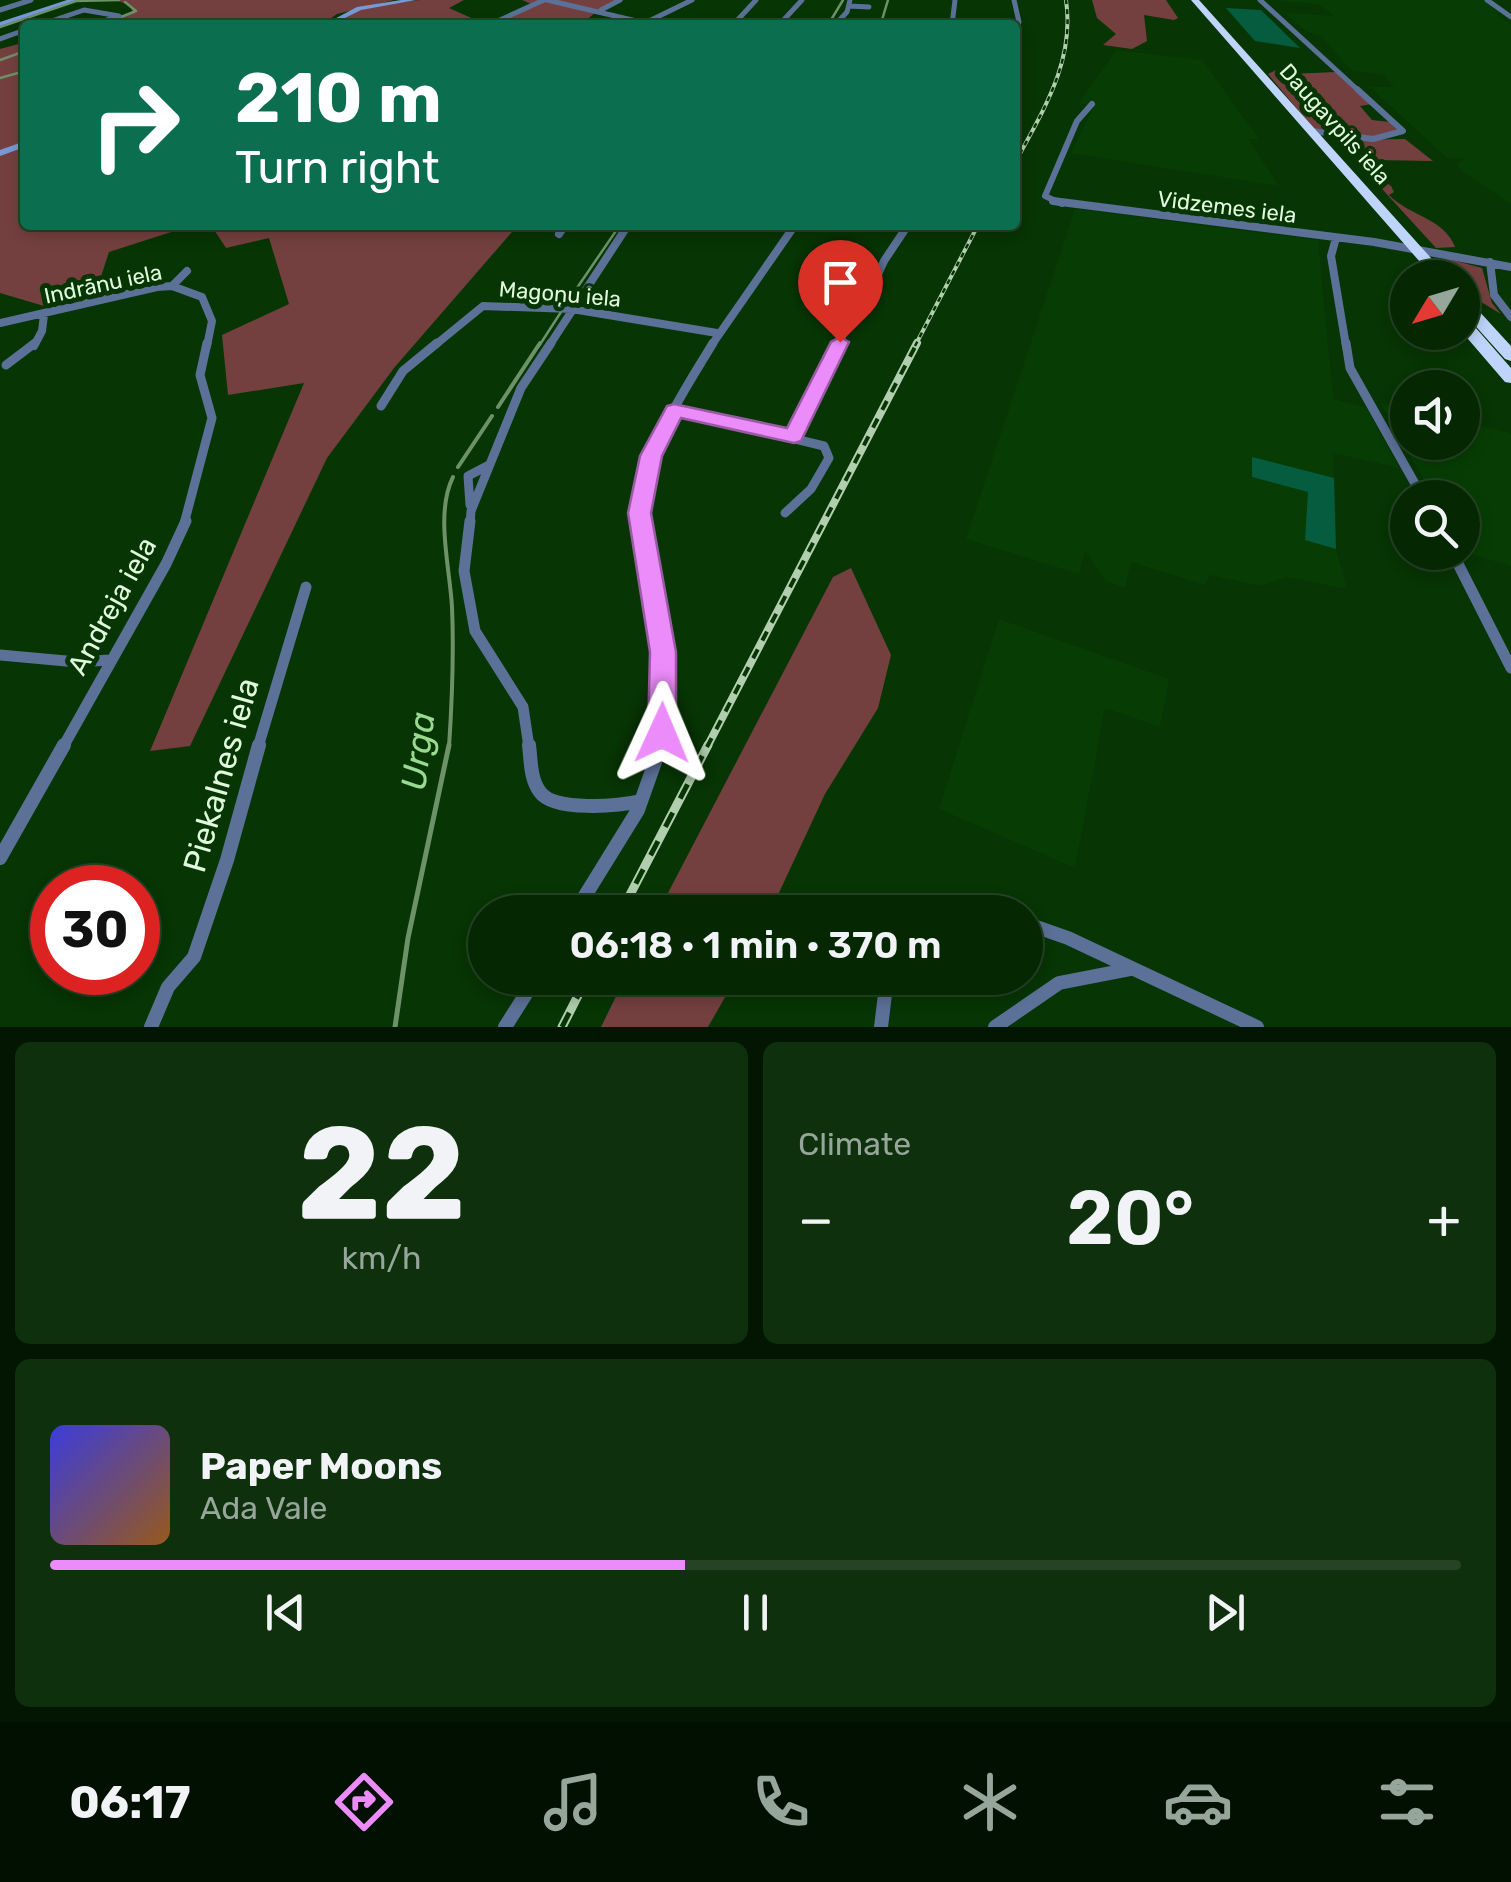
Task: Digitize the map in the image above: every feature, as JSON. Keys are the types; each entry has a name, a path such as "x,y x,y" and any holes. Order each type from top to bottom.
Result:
{"highway":[{"name":"Daugavpils iela","path":"1186,0 1409,260"},
{"name":"Daugavpils iela","path":"1195,0 1426,260"},
{"path":"1480,321 1511,356"},
{"path":"1480,343 1511,378"}],"street":[{"path":"0,10 32,0"},
{"path":"0,24 73,0"},
{"path":"335,20 358,8 413,0"},
{"path":"500,20 546,0 559,6 601,10 628,20"},
{"path":"601,10 620,0"},
{"path":"656,20 692,0"},
{"path":"738,20 756,0"},
{"path":"784,20 802,0"},
{"path":"1260,0 1403,131 1395,137 1337,138 1312,131"},
{"path":"1487,0 1511,17"},
{"path":"849,3 869,8"},
{"path":"55,20 84,10 119,16 107,20"},
{"name":"Vidzemes iela","path":"1092,104 1083,108 1074,124 1048,188 1048,200 1397,246 1511,266"},
{"path":"1324,144 1337,138"},
{"path":"558,234 561,230"},
{"path":"625,230 530,370 471,511 464,571 474,631 512,684 523,707 534,781 541,795 552,802 614,807 640,801"},
{"path":"586,895 640,801 659,752 663,652 640,513 640,497 651,456 717,333 754,275 790,230"},
{"path":"868,296 905,230"},
{"path":"1336,238 1331,256 1350,368 1413,480"},
{"path":"1490,262 1494,295 1511,317"},
{"path":"172,286 187,271"},
{"name":"Indrānu iela","path":"0,322 44,315 140,289 172,286 202,297 208,308 210,334 200,362"},
{"name":"Magoņu iela","path":"381,406 403,371 482,306 524,304 572,309 717,333"},
{"path":"6,365 32,348 46,322 44,315"},
{"path":"794,436 843,334"},
{"name":"Andreja iela","path":"0,858 186,520 212,418 200,362"},
{"path":"674,410 824,446 829,458 811,492 785,513"},
{"path":"1461,570 1511,668"},
{"name":"Piekalnes iela","path":"151,1027 168,986 194,957 227,860 291,627 306,587"},
{"path":"0,654 77,662 110,660"},
{"path":"1043,930 1257,1027"},
{"path":"995,1027 1058,982 1085,975 1110,976 1131,969"},
{"path":"506,1027 526,995"},
{"path":"881,1027 885,995"}],"shaded area":[{"path":"116,0 394,0 337,14 328,20 108,20 132,12 131,6"},
{"path":"464,0 449,8 476,20 337,20 384,4"},
{"path":"522,0 624,0 598,10 587,20 498,20 533,5"},
{"path":"1092,0 1166,0 1178,18 1144,15 1147,41 1132,49 1103,45 1116,34 1097,18"},
{"path":"1274,0 1484,0 1501,13 1497,14 1511,25 1511,204 1465,173 1456,165 1465,159 1447,158 1370,87 1394,87 1384,75 1352,71 1321,36 1307,32 1285,13 1334,16 1319,4"},
{"path":"20,44 20,230 177,230 109,252 95,295 44,306 0,293 0,49"},
{"path":"1116,50 1202,60 1259,139 1248,139 1279,186 1071,153 1094,106 1079,103"},
{"path":"1276,70 1289,74 1336,72 1372,104 1360,106 1372,120 1390,122 1397,130 1366,137 1314,129 1268,74"},
{"path":"1405,139 1433,161 1374,160 1341,140"},
{"path":"1352,156 1391,186 1394,192 1389,195 1397,202 1443,230 1455,247 1436,248"},
{"path":"1075,209 1318,240 1333,399 1366,407 1390,451 1390,460 1395,460 1399,468 1333,453 1336,549 1347,589 1288,577 1260,586 1209,575 1205,585 1131,562 1125,588 1106,581 1085,550 1079,574 966,539"},
{"path":"214,230 514,230 394,368 327,458 190,746 150,751 304,383 228,395 222,335 289,304 269,238 226,248"},
{"path":"1480,267 1492,303 1501,314 1480,301"},
{"path":"1380,403 1390,405 1390,420"},
{"path":"1480,426 1511,433 1511,566 1480,557 1480,480 1424,480 1413,460 1480,460"},
{"path":"851,568 891,655 878,708 825,794 778,895 667,895 833,577"},
{"path":"999,619 1169,679 1160,727 1105,708 1075,868 939,809"},
{"path":"617,995 726,995 708,1027 601,1027"}],"building":[{"path":"1226,8 1261,10 1300,48 1255,41"},
{"path":"1252,457 1334,478 1336,549 1305,540 1308,492 1252,477"}],"waterway":[{"path":"20,20 76,1 119,0"},
{"name":"Urga","path":"831,20 843,0"},
{"path":"882,20 888,0"},
{"path":"121,17 136,11 125,2"},
{"path":"0,27 20,20"},
{"path":"0,60 20,53"},
{"path":"0,78 20,72"},
{"name":"Urga","path":"566,304 617,230"},
{"name":"Urga","path":"539,346 561,312"},
{"name":"Urga","path":"498,407 540,343"},
{"name":"Urga","path":"458,467 492,416"},
{"name":"Urga","path":"449,747 453,624 444,524 453,477"},
{"name":"Urga","path":"395,1027 408,938 449,745"}],"railway":[{"path":"1020,153 1061,65 1068,23 1066,0"},
{"path":"915,346 975,230"},
{"path":"707,747 917,343"},
{"path":"630,895 708,745"},
{"path":"562,1027 578,995"}],"route":[{"path":"662,733 663,652 640,513 640,497 651,456 674,410 794,436 840,342"}]}
